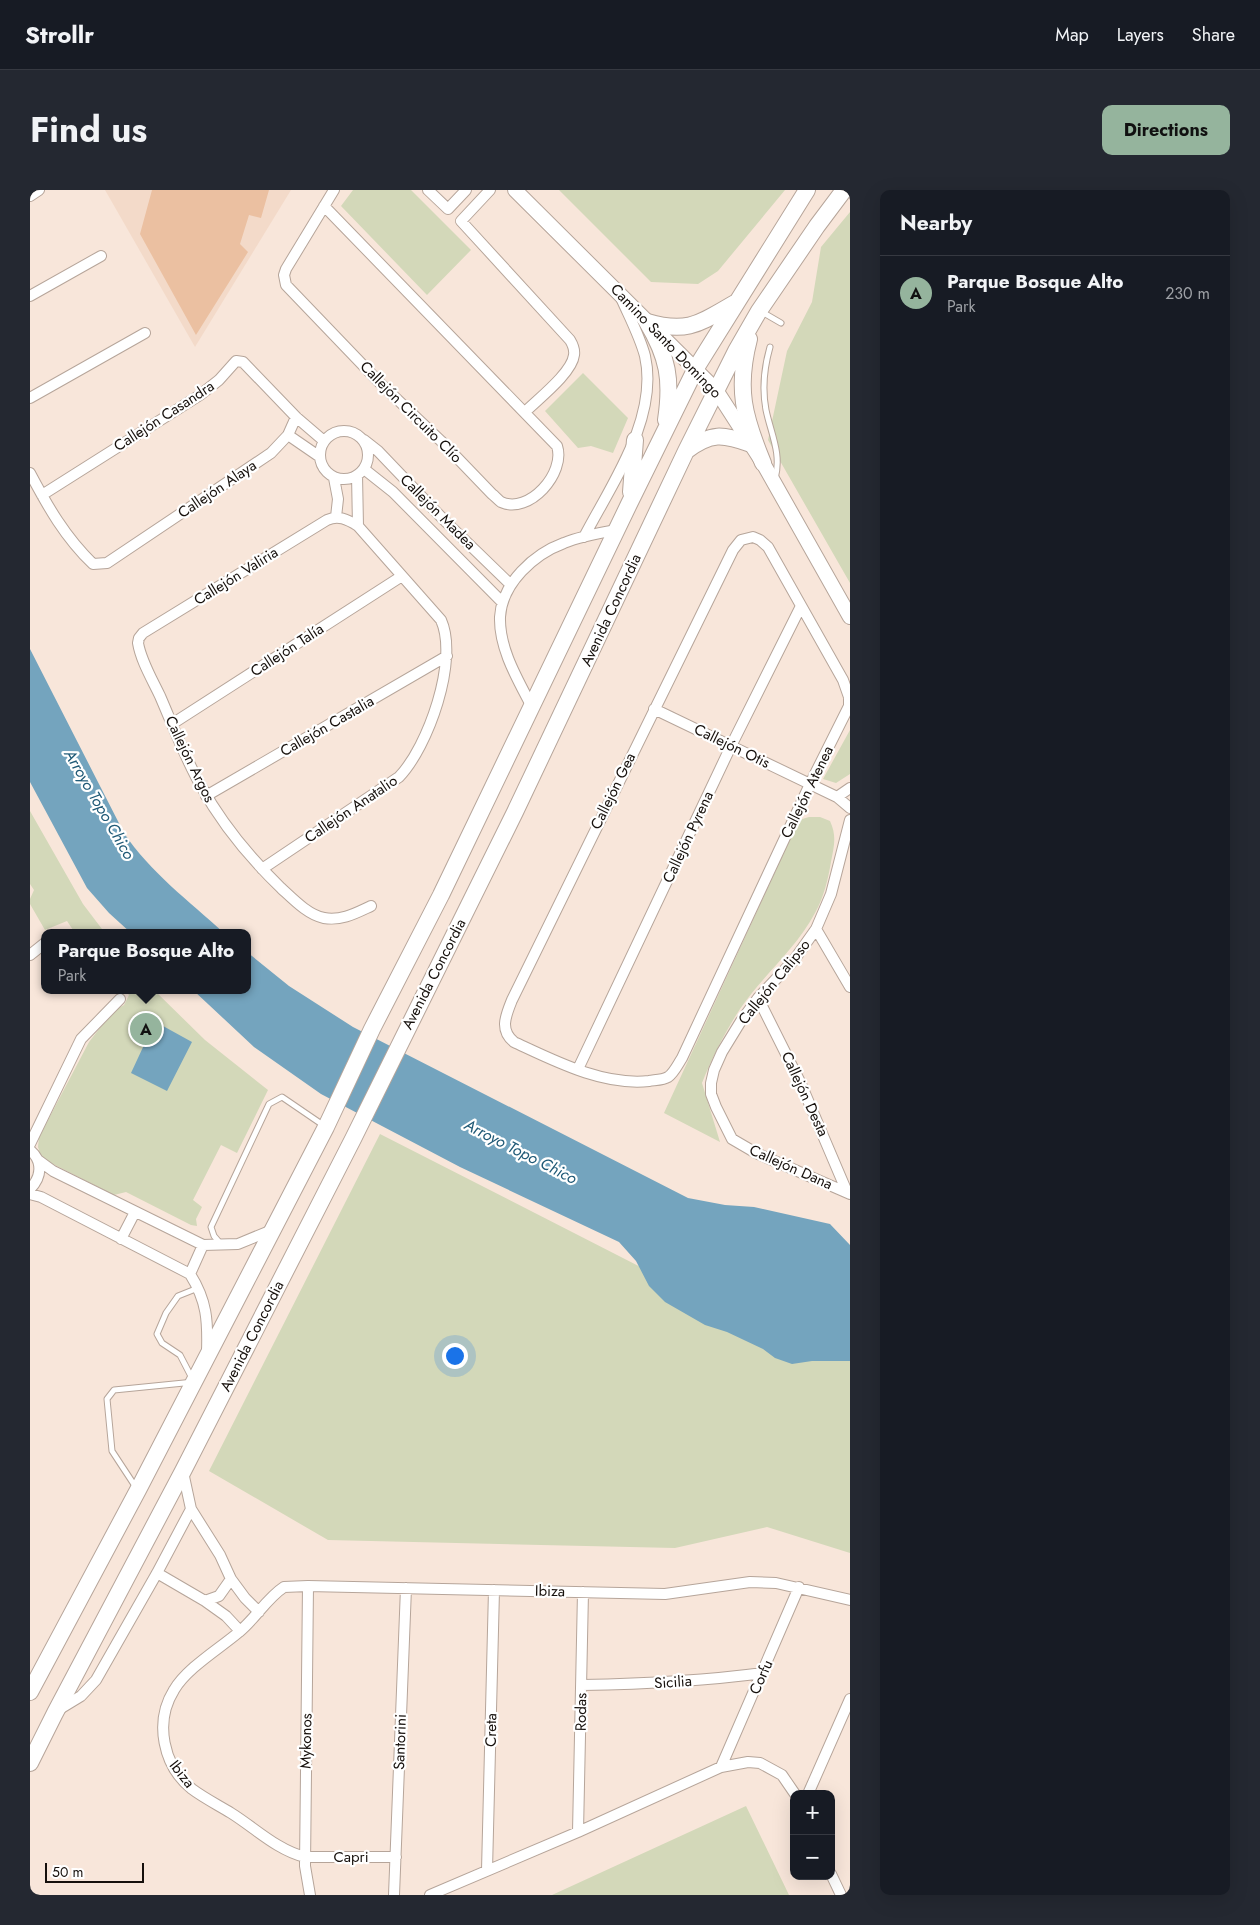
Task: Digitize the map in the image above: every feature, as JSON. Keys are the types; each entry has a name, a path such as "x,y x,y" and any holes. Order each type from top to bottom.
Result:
{"main road":[{"name":"Avenida Concordia","path":"30,1763 183,1471 353,1139 515,812 686,451 706,379 737,302 808,190"},
{"name":"Avenida Concordia","path":"30,1692 138,1490 326,1127 372,1030 445,887 664,434 758,314 817,226 844,190"},
{"path":"668,491 668,467 706,379 748,298 753,276"},
{"path":"647,322 667,328 688,326 710,317 737,302"},
{"path":"758,314 745,354 742,384 747,421 763,463"},
{"path":"647,322 660,345 668,372 669,401 664,434"},
{"path":"686,451 698,442 718,435 728,436 751,444"},
{"path":"630,502 635,440"}],"street":[{"path":"30,196 39,190"},
{"name":"Callejón Circuito Clío","path":"324,206 557,446 559,460 552,478 534,496 523,502 512,504 501,502 380,383 286,285 284,275 286,269 324,206 334,190"},
{"path":"428,190 448,209 466,190"},
{"path":"490,190 461,221 570,340 574,348 574,355 568,368 525,412"},
{"name":"Camino Santo Domingo","path":"515,190 706,379 763,463 850,617"},
{"path":"30,296 101,256"},
{"path":"584,537 635,440 643,417 647,377 645,358 639,338 619,293"},
{"path":"30,398 145,333"},
{"name":"Callejón Casandra","path":"42,495 200,395 219,380 236,360 243,362 296,418"},
{"path":"296,418 324,441"},
{"name":"Callejón Alaya","path":"42,495 59,525 76,547 94,564 107,563 271,453 288,435 296,418"},
{"path":"320,457 324,441 336,431 352,431 364,440 368,448 368,456 361,472 358,526"},
{"path":"288,435 320,457 326,471 334,478 346,479 361,472"},
{"name":"Callejón Madea","path":"364,440 378,450 444,520 511,585"},
{"name":"Callejón Madea","path":"361,472 388,488 502,602"},
{"path":"30,473 42,495"},
{"path":"334,478 338,499 336,517"},
{"name":"Callejón Anatalio","path":"262,869 389,785 406,770 425,734 444,686 447,638 441,620 358,526 350,521 336,517"},
{"name":"Callejón Valiria","path":"139,638 144,633 327,520 336,517"},
{"path":"432,532 444,520"},
{"path":"532,707 516,677 505,649 500,618 502,602 511,585 540,556 563,543 616,530"},
{"name":"Callejón Atenea","path":"578,1069 604,1078 636,1081 657,1080 668,1077 682,1058 848,706 849,697 843,680 768,547 753,537 741,540 733,550"},
{"name":"Callejón Gea","path":"578,1069 514,1042 507,1036 505,1027 506,1014 733,550"},
{"name":"Callejón Talía","path":"172,724 402,576"},
{"name":"Callejón Pyrena","path":"578,1069 731,746 801,606"},
{"name":"Callejón Argos","path":"139,638 139,648 194,774 206,796 232,833 262,869 307,910 323,918 341,919 371,906"},
{"name":"Callejón Castalia","path":"206,796 447,656"},
{"name":"Callejón Otis","path":"654,709 837,797 850,808"},
{"path":"837,797 850,788"},
{"name":"Callejón Calipso","path":"732,1139 711,1094 714,1070 722,1052 741,1021 758,998 794,960 816,929 830,894 850,820"},
{"path":"816,929 850,987"},
{"path":"30,955 41,946"},
{"name":"Callejón Desta","path":"758,998 801,1084 848,1193"},
{"path":"30,1144 82,1039 120,999"},
{"name":"Callejón Dana","path":"732,1139 756,1153 848,1193"},
{"path":"30,1150 38,1160 53,1171 203,1245 222,1246 238,1244 272,1230"},
{"path":"30,1189 39,1175 38,1160"},
{"path":"30,1194 40,1197 190,1274 198,1288 207,1318 206,1358"},
{"path":"122,1238 135,1212"},
{"path":"190,1274 203,1245"},
{"path":"183,1471 191,1509 220,1555 231,1579 244,1598 259,1612"},
{"path":"55,1713 81,1696 96,1680 157,1574 191,1509"},
{"path":"157,1574 226,1616 240,1631"},
{"path":"205,1602 219,1596 231,1579"},
{"name":"Ibiza","path":"305,1857 276,1844 192,1789 174,1768 167,1754 164,1738 163,1720 174,1690 187,1675 240,1631 284,1587 665,1594 750,1582 776,1582 850,1600"},
{"name":"Mykonos","path":"308,1586 305,1857 310,1895"},
{"name":"Corfu","path":"721,1766 799,1587"},
{"name":"Santorini","path":"394,1895 406,1588"},
{"name":"Creta","path":"487,1870 494,1590"},
{"name":"Rodas","path":"578,1832 583,1592"},
{"name":"Sicilia","path":"582,1685 670,1683 763,1673"},
{"path":"810,1790 850,1700"},
{"path":"430,1895 578,1832 721,1766 748,1762 760,1763 782,1775 792,1790"},
{"name":"Capri","path":"305,1857 396,1857"},
{"path":"834,1880 841,1895"}],"lane":[{"path":"758,314 781,323"},
{"path":"770,347 764,382 766,407 778,460 774,483"},
{"path":"222,1246 214,1236 212,1227 269,1104 282,1097 326,1127"},
{"path":"138,1490 112,1451 106,1399 114,1390 194,1382 180,1355 162,1343 157,1334 166,1313 178,1296 198,1288"}],"shaded area":[{"path":"105,190 291,190 195,347"}],"green space":[{"path":"353,190 411,190 471,250 427,295 341,206"},
{"path":"559,190 785,190 718,271 698,284 651,282"},
{"path":"850,212 850,583 768,440 787,351 812,302 821,247"},
{"path":"583,373 628,418 613,453 591,446 578,448 545,411"},
{"path":"850,730 850,774 836,783 823,779"},
{"path":"30,811 83,904 102,929 72,929 67,921 44,929 30,904 34,890 30,884"},
{"path":"809,817 820,817 830,821 834,831 834,846 825,888 818,907 807,926 740,1009 714,1055 702,1083 720,1142 664,1113 799,820"},
{"path":"158,994 205,1040 268,1090 237,1153 221,1145 193,1200 202,1207 196,1219 197,1226 191,1225 126,1192 114,1195 51,1163 41,1156 38,1147 39,1137 89,1042 113,1011 124,1005 129,995"},
{"path":"380,1134 711,1303 850,1331 850,1553 767,1527 675,1548 328,1540 209,1471"},
{"path":"746,1806 789,1895 552,1895"}],"water":[{"name":"Arroyo Topo Chico","path":"30,649 124,833 146,861 219,929 127,929 109,913 87,888 30,782"},
{"name":"Arroyo Topo Chico","path":"251,955 289,986 353,1027 688,1198 725,1205 754,1207 830,1224 850,1245 850,1361 812,1361 792,1364 775,1358 763,1349 727,1332 705,1325 665,1302 649,1286 636,1261 619,1242 460,1167 321,1094 254,1047 197,994 251,994"},
{"path":"163,1026 192,1042 167,1091 131,1073 151,1030 159,1033"}],"building":[{"path":"152,190 269,190 261,218 249,215 240,244 248,252 196,335 140,234"}],"place":[{"name":"Parque Bosque Alto","path":"146,1029"}]}
